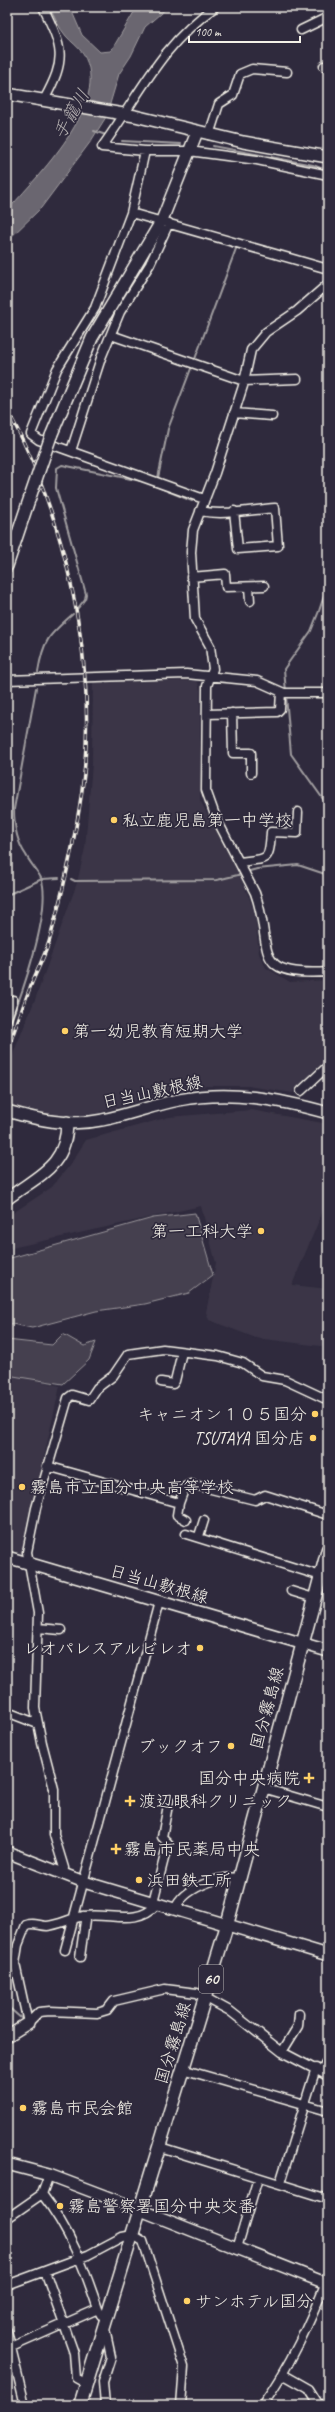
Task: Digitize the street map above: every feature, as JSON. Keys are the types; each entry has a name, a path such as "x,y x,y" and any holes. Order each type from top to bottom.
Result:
{"main road":[{"name":"国分霧島線","path":"80,2405 105,2329 133,2235 139,2209 160,2147 182,2069 227,1925 314,1598 324,1572 328,1549"}],"street":[{"path":"44,7 60,49 57,76 46,100"},
{"path":"215,7 180,36 160,59 126,115 102,147 145,151 189,151 257,160 328,175"},
{"path":"301,30 327,19"},
{"path":"209,135 219,104 233,95 240,74 252,69 287,72"},
{"path":"7,94 126,115 209,135 328,157"},
{"path":"71,451 101,358 112,335 120,312 158,251 189,151 197,132"},
{"path":"145,151 131,213 95,308 57,369 31,434 39,440 204,499"},
{"path":"131,213 328,269"},
{"path":"7,566 51,436 92,338 166,222"},
{"path":"328,284 297,311 261,337 248,357 244,381 215,473 193,530 190,562 195,619 207,637 212,655 213,669 207,686 206,790 216,818 248,878 261,908 266,951 273,963 290,972 328,972"},
{"path":"112,335 244,381 297,379"},
{"path":"234,413 272,416"},
{"path":"200,511 212,514 234,511 275,508 278,546 238,550 234,511"},
{"path":"191,577 225,574 226,587 264,586"},
{"path":"249,587 250,601"},
{"path":"7,680 186,674 257,681 285,693 328,693"},
{"path":"207,714 277,712 280,709 285,693"},
{"path":"232,714 233,753 251,753 252,773"},
{"path":"241,865 266,858 270,854 271,832 297,832 298,812"},
{"path":"7,1018 13,1000"},
{"path":"301,1091 328,1066"},
{"name":"日当山敷根線","path":"7,1111 46,1122 102,1121 179,1100 214,1096 251,1096 288,1102 328,1113"},
{"path":"7,1199 38,1177 59,1158 67,1136 66,1122"},
{"path":"63,1875 64,1868 54,1835 54,1790 38,1724 35,1699 38,1628 36,1599 28,1564 27,1545 47,1466 70,1395 91,1399 97,1388 113,1376 128,1354 132,1352 163,1348 236,1360 247,1365 262,1376 285,1380 328,1400"},
{"path":"161,1382 173,1384 182,1352"},
{"path":"47,1466 179,1503"},
{"path":"186,1520 177,1515 179,1503 185,1487 191,1484 255,1500 265,1495 328,1515"},
{"path":"199,1536 204,1520"},
{"path":"186,1534 199,1536 324,1572"},
{"name":"日当山敷根線","path":"7,1557 328,1651"},
{"path":"291,1591 314,1598"},
{"path":"65,1950 72,1918 84,1882 106,1793 159,1602"},
{"path":"38,1628 61,1630"},
{"path":"7,1712 38,1724"},
{"path":"263,1788 328,1807"},
{"path":"28,2022 15,1964 18,1945 26,1924 48,1926 83,1916 115,1918 136,1917 151,1911 155,1903 168,1842 162,1837 169,1800"},
{"path":"7,1852 84,1882 328,1955"},
{"path":"175,1909 178,1901 209,1881 229,1876 240,1878"},
{"path":"80,1957 85,1921 83,1916"},
{"path":"7,2036 28,2022 39,2012 97,2013 107,2010 114,2001 165,1989 197,1993 205,1997 230,2011 282,2052 322,2072"},
{"path":"282,2052 298,2026 299,2014"},
{"path":"280,2183 303,2105 328,2059"},
{"path":"182,2069 328,2112"},
{"path":"160,2147 328,2199"},
{"path":"7,2164 50,2176 327,2281 282,2377 262,2405"},
{"path":"9,2217 42,2194 50,2176"},
{"path":"237,2248 258,2178"},
{"path":"42,2194 67,2232 80,2257 98,2310 101,2315 108,2316"},
{"path":"7,2285 80,2257 122,2237 133,2235 143,2241 184,2367 181,2405"},
{"path":"45,2271 74,2353 76,2378 87,2384"},
{"path":"8,2349 98,2310"},
{"path":"104,2405 103,2382 111,2357 105,2329"},
{"path":"7,2331 8,2349 25,2405"},
{"path":"282,2377 286,2376 310,2389 319,2405"}],"shaded area":[{"path":"50,7 70,7 82,35 100,52 111,51 137,7 168,7 145,27 131,56 119,74 106,117 91,141 41,208 7,241 7,211 68,138 80,116 88,94 90,73 83,54 63,33"},
{"path":"197,680 200,690 200,800 241,879 251,902 255,913 259,954 266,968 290,982 328,980 328,1062 293,1093 248,1086 207,1086 174,1091 87,1116 45,1116 7,1104 7,1069 36,997 77,883 85,848 92,764 93,682"},
{"name":"第一工科大学","path":"251,1110 328,1124 328,1206 325,1206 292,1285 328,1289 328,1347 256,1338 209,1320 206,1312 216,1263 201,1206 7,1249 7,1217 52,1187 70,1165 86,1140 169,1117"},
{"path":"195,1213 213,1275 189,1293 145,1304 96,1311 32,1328 7,1323 7,1259 153,1218"},
{"path":"63,1334 84,1346 96,1342 89,1360 63,1384 7,1375 7,1340 52,1345"},
{"name":"霧島市立国分中央高等学校","path":"7,1373 60,1386 22,1554 7,1549"}],"waterway":[{"path":"94,131 106,135"},
{"path":"122,141 181,144"},
{"path":"213,146 313,165 328,171"},
{"path":"195,359 237,246"},
{"path":"158,478 168,429 192,366"},
{"path":"78,608 85,599 86,594 56,488 57,468 62,465 146,482 192,501"},
{"path":"286,692 284,669 311,631 319,611 324,596 328,554"},
{"path":"38,672 42,652 48,639 58,627 73,614"},
{"path":"7,1031 27,977 43,911 44,892 41,878 20,844 16,833 14,815 36,688"},
{"path":"286,696 291,754 328,806"},
{"path":"246,872 257,869 298,865 328,875"},
{"path":"71,879 75,881 217,880 242,874"},
{"path":"7,895 42,879 59,878"},
{"path":"7,2006 22,2019"}],"railway":[{"path":"7,409 27,450 45,493 60,539 80,633 85,681 86,728 84,774 75,835 61,896 47,948 31,985 7,1051"}],"place":[{"name":"私立鹿児島第一中学校","path":"114,820"},
{"name":"第一幼児教育短期大学","path":"65,1031"},
{"name":"第一工科大学","path":"261,1231"},
{"name":"キャニオン１０５国分","path":"315,1414"},
{"name":"TSUTAYA 国分店","path":"313,1438"},
{"name":"霧島市立国分中央高等学校","path":"22,1487"},
{"name":"レオパレスアルビレオ","path":"200,1648"},
{"name":"ブックオフ","path":"231,1746"},
{"name":"国分中央病院","path":"309,1778"},
{"name":"渡辺眼科クリニック","path":"130,1801"},
{"name":"霧島市民薬局中央","path":"116,1849"},
{"name":"浜田鉄工所","path":"139,1880"},
{"name":"霧島市民会館","path":"23,2108"},
{"name":"霧島警察署国分中央交番","path":"60,2206"},
{"name":"サンホテル国分","path":"187,2301"}],"water label":[{"name":"手籠川","path":"71,114"}]}
